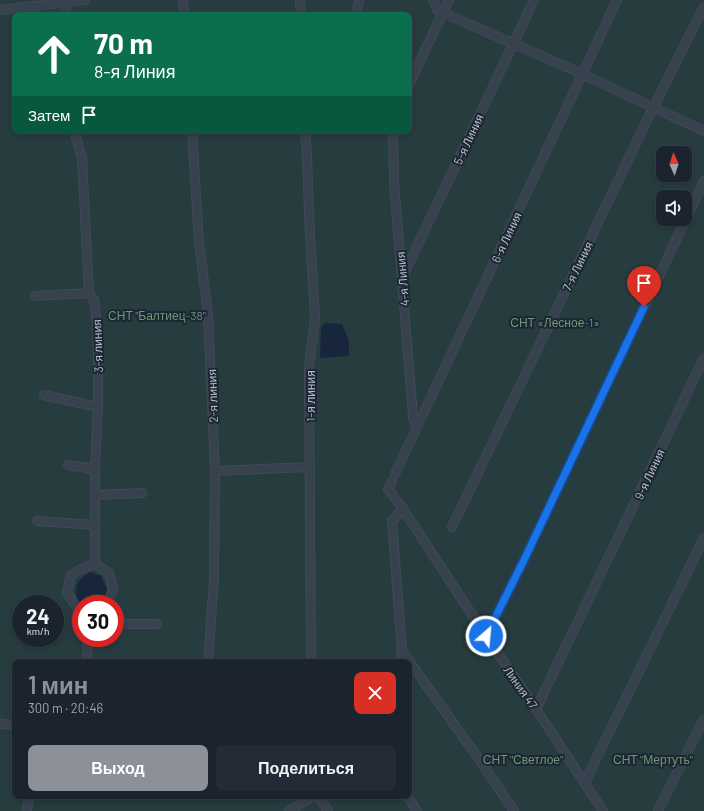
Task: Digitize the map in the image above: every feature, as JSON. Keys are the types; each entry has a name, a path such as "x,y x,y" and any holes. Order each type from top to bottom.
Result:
{"street":[{"path":"0,10 65,1 85,0"},
{"path":"183,0 184,12"},
{"path":"300,0 301,12"},
{"path":"357,12 359,0"},
{"path":"433,0 437,10 443,13 582,74 704,131"},
{"path":"412,78 449,0"},
{"name":"5-я Линия","path":"402,278 534,0"},
{"name":"6-я Линия","path":"393,478 617,0"},
{"path":"65,1 66,12"},
{"name":"7-я Линия","path":"452,527 653,108 704,7"},
{"name":"3-я линия","path":"75,134 82,158 89,294 94,300 97,324 98,407 95,469 95,564"},
{"name":"2-я линия","path":"192,134 199,241 208,314 215,471 214,578 208,659"},
{"name":"1-я линия","path":"305,134 315,319 309,367 311,659"},
{"name":"4-я Линия","path":"393,134 394,183 413,416 414,421 418,424"},
{"path":"486,636 524,560 704,181"},
{"path":"35,296 89,294"},
{"name":"9-я Линия","path":"536,709 704,358"},
{"path":"44,395 98,407"},
{"path":"68,465 95,469"},
{"path":"215,471 310,467"},
{"name":"Линия 47","path":"393,478 388,489 403,509 603,811"},
{"path":"95,495 142,493"},
{"path":"401,659 402,651 392,521 403,509"},
{"path":"37,521 95,525"},
{"path":"585,782 663,625 704,538"},
{"path":"72,600 67,593 71,575 81,569 95,564 109,573 112,589 110,595"},
{"path":"124,624 156,624"},
{"path":"87,659 88,647"},
{"path":"402,651 408,659"},
{"path":"412,665 483,764 514,811"},
{"path":"658,811 704,719"},
{"path":"0,724 12,725"},
{"path":"27,811 29,799"},
{"path":"289,811 308,799"},
{"path":"320,799 328,811"},
{"path":"408,799 416,811"}],"green space":[{"path":"0,0 704,0 704,811 0,811"}],"water":[{"path":"325,323 342,324 349,341 349,356 320,358 321,327"},
{"path":"90,572 101,576 108,592 107,595 76,595 78,582"}],"route":[{"path":"486,636 524,560 644,307"}],"park label":[{"name":"СНТ \"Балтиец-38\"","path":"157,315"},
{"name":"СНТ «Лесное-1»","path":"555,322"},
{"name":"СНТ \"Светлое\"","path":"523,759"},
{"name":"СНТ \"Мертуть\"","path":"653,759"}]}
